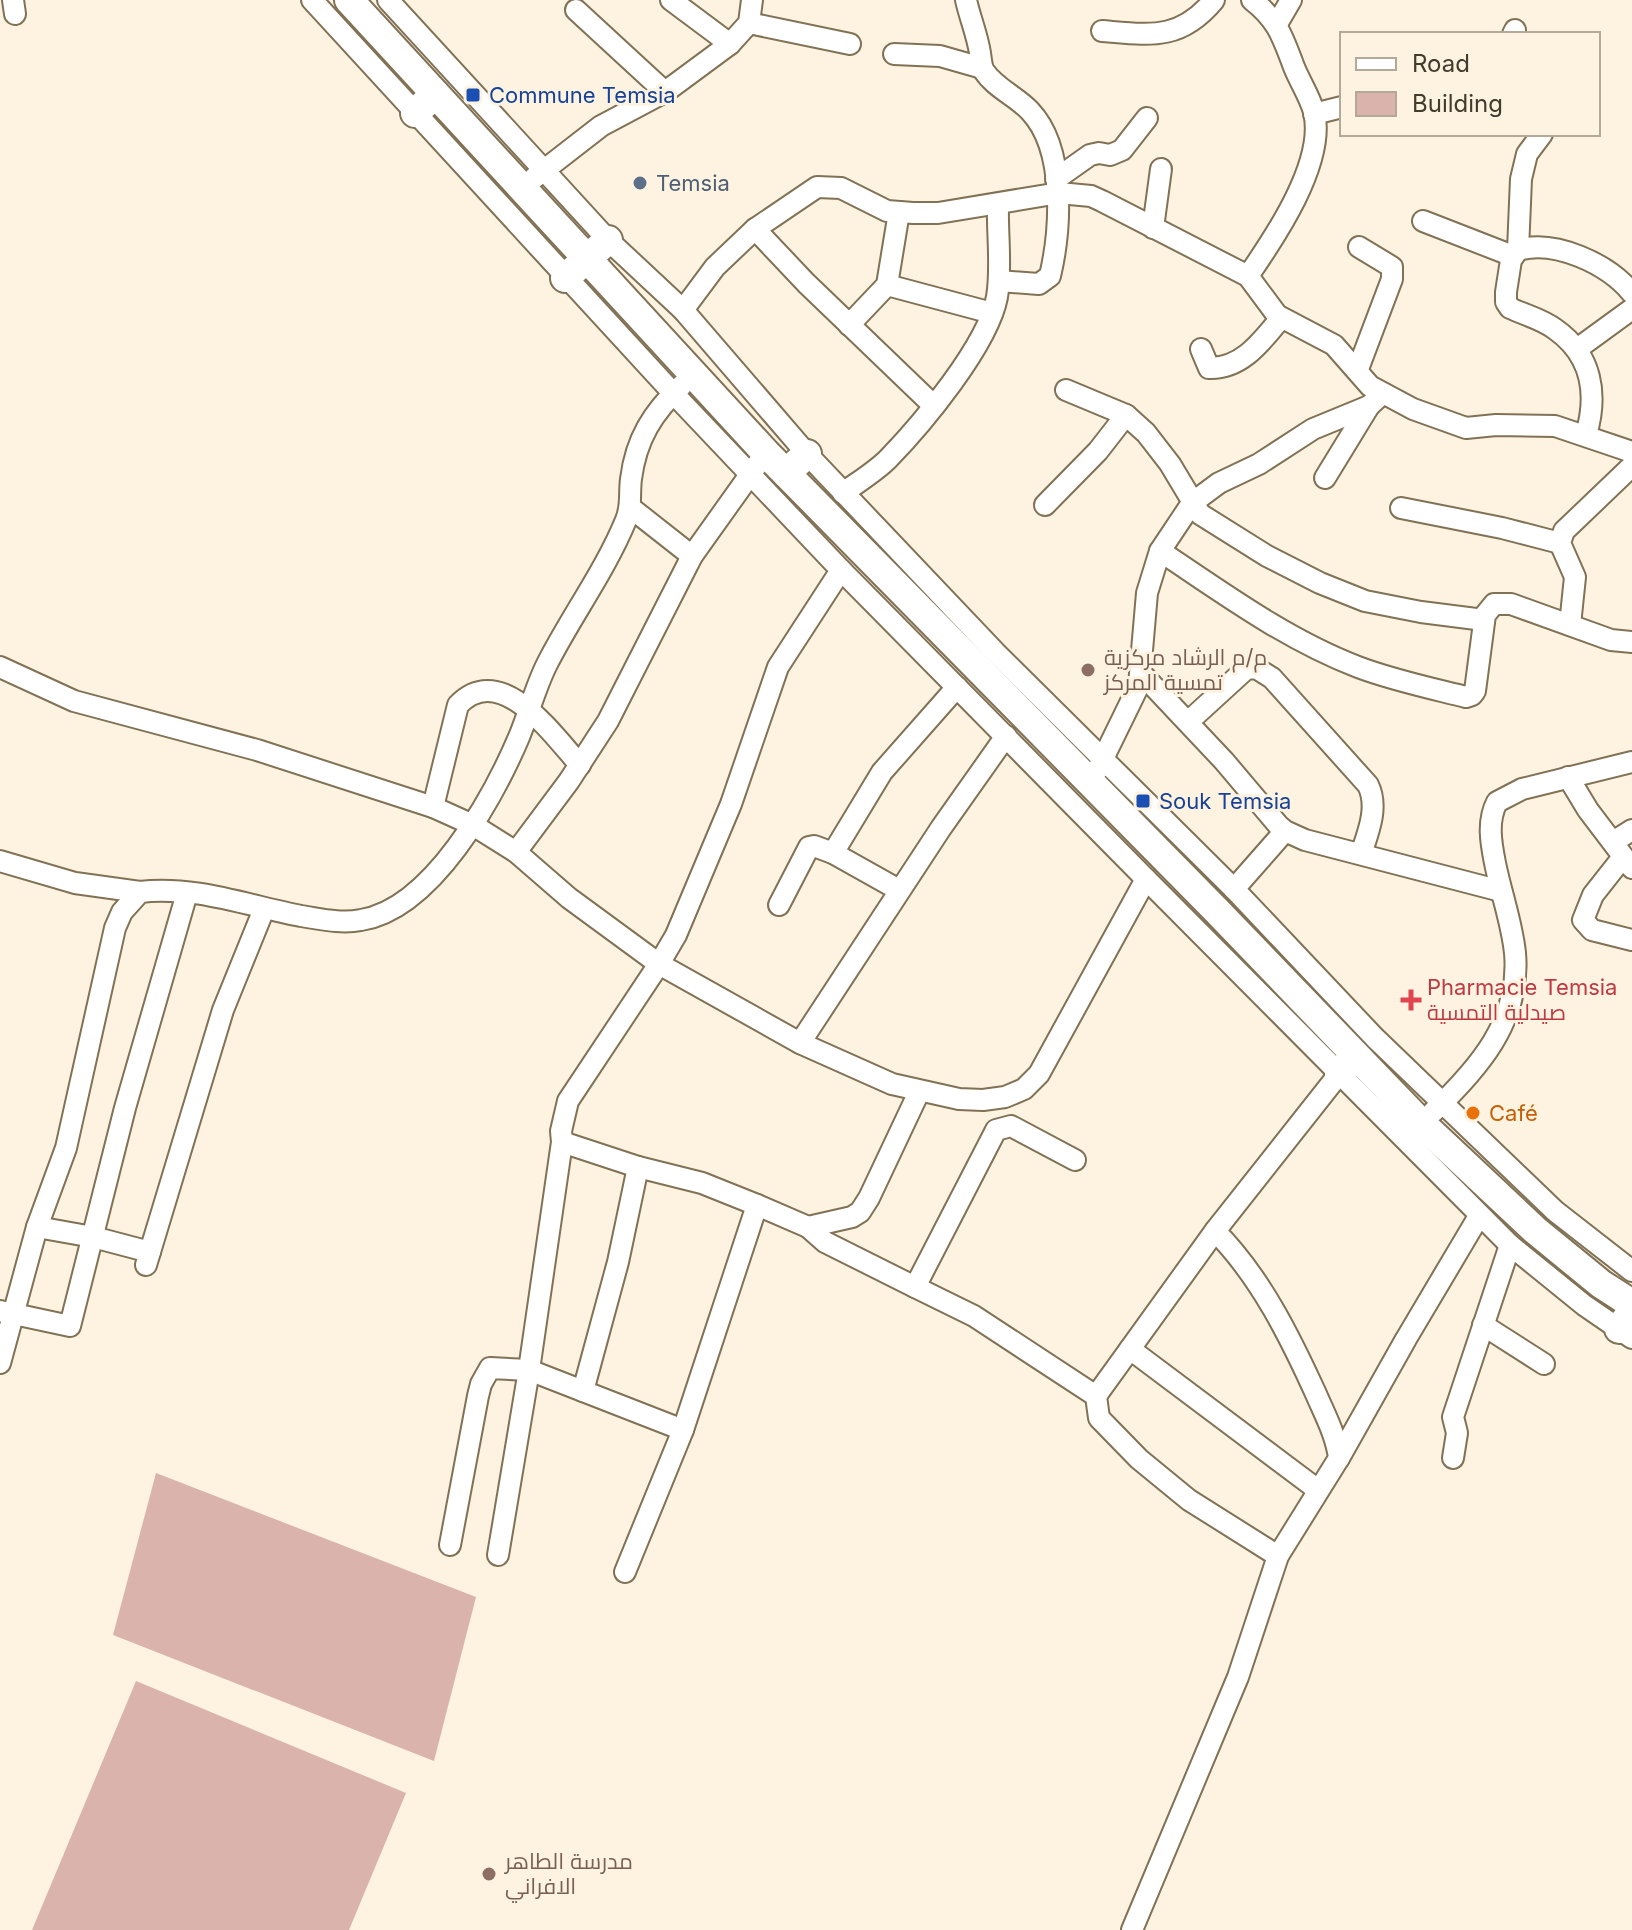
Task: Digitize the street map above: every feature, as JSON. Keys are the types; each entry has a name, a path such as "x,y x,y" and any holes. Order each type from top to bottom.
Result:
{"main road":[{"path":"349,0 425,104 522,188 586,259 683,384 758,463 797,464 1014,725 1091,783 1181,895 1412,1131 1569,1259 1628,1300"},
{"path":"565,278 608,240"}],"street":[{"path":"0,861 75,883 140,892 187,893 341,922 379,916 400,904 429,879 473,825 507,763 546,666 615,546 631,508 631,481 638,444 657,410 683,384 565,278 425,104 312,0"},
{"path":"388,0 608,240 683,310 797,464 843,493 995,652 1234,889 1375,1038 1555,1211 1628,1300"},
{"path":"671,0 730,44"},
{"path":"522,188 601,126 665,92 730,44 749,23 752,0"},
{"path":"966,0 977,33 982,68 1031,112 1048,143 1057,186 1057,230 1050,276 1039,284 999,281"},
{"path":"1102,31 1164,34 1190,21 1214,0"},
{"path":"1248,276 1294,199 1306,172 1314,141 1314,114 1277,24 1252,0"},
{"path":"1277,24 1291,0"},
{"path":"576,10 665,92"},
{"path":"749,23 850,44"},
{"path":"894,54 940,56 982,68"},
{"path":"1314,114 1340,108"},
{"path":"683,310 715,267 755,229 817,187 841,188 887,211 938,213 998,204 1057,186 1090,155 1110,155 1122,150 1147,118"},
{"path":"1540,136 1527,154 1521,179 1516,253 1507,286 1507,305 1555,329 1577,349 1588,370 1593,394 1586,435"},
{"path":"1153,228 1161,169"},
{"path":"1057,186 1091,196 1248,276 1281,318 1334,345 1358,369 1375,400"},
{"path":"843,493 886,462 934,406 983,336 999,281 998,204"},
{"path":"849,325 887,285 899,212"},
{"path":"1423,221 1516,253 1540,247 1564,252 1620,280 1632,293"},
{"path":"755,229 934,406"},
{"path":"1358,369 1392,279 1392,267 1359,247"},
{"path":"887,285 992,313"},
{"path":"1577,349 1632,309"},
{"path":"1201,349 1209,368 1233,363 1255,350 1281,318"},
{"path":"1066,390 1126,415 1146,433 1170,464 1200,514 1267,556 1365,601 1484,620"},
{"path":"1325,478 1375,400"},
{"path":"1091,783 1132,704 1141,673 1147,593 1160,551 1192,503 1219,483 1259,464 1313,429 1375,400 1413,409 1466,428 1555,426 1632,452"},
{"path":"1045,505 1098,451 1126,415"},
{"path":"516,852 608,721 692,556 758,463 841,570 957,687 1014,725 1146,879 1181,895"},
{"path":"1570,625 1575,577 1560,543 1564,531 1632,466"},
{"path":"631,508 692,556"},
{"path":"1401,508 1560,543"},
{"path":"1160,551 1259,616 1331,655 1385,676 1466,697 1475,691 1484,620 1490,606 1502,603 1529,609 1611,640 1632,642"},
{"path":"498,1555 529,1370 562,1142 561,1131 568,1101 676,935 731,804 778,667 841,570"},
{"path":"0,667 74,701 257,750 433,807 473,825 516,852 569,898 659,964 800,1043 860,1071 919,1092 983,1100 1005,1097 1024,1089 1051,1056 1146,879"},
{"path":"1188,722 1246,669 1256,668 1272,678 1368,785 1373,803 1361,854"},
{"path":"1141,673 1285,831 1305,840 1501,891"},
{"path":"833,853 882,772 957,687"},
{"path":"433,807 458,705 467,695 498,691 530,709 580,765"},
{"path":"800,1043 899,890 1014,725"},
{"path":"1628,1300 1510,1245 1479,1216 1412,1131 1488,1053 1507,1015 1514,991 1515,952 1490,836 1497,802 1511,793 1632,762"},
{"path":"1568,777 1623,856"},
{"path":"1632,830 1623,856 1593,895 1583,920 1592,930 1632,940"},
{"path":"1234,889 1285,831"},
{"path":"779,905 809,847 814,846 833,853 899,890"},
{"path":"0,1363 7,1314 66,1148 115,928 122,912 140,892"},
{"path":"7,1314 70,1326 125,1108 187,893"},
{"path":"37,1227 93,1237 148,1258 223,1010 264,909"},
{"path":"1278,1556 1189,1500 1139,1459 1099,1418 1096,1396 1215,1231 1347,1064"},
{"path":"808,1227 841,1221 860,1212 919,1092"},
{"path":"915,1287 996,1130 1011,1126 1075,1160"},
{"path":"562,1142 638,1167 702,1183 808,1227 825,1242 974,1316 1096,1396"},
{"path":"583,1391 618,1262 638,1167"},
{"path":"625,1572 683,1430 757,1205"},
{"path":"1132,1930 1238,1677 1278,1556 1339,1458 1412,1327 1479,1216"},
{"path":"1215,1231 1234,1250 1298,1354 1332,1430 1339,1458"},
{"path":"1628,1300 1632,1244"},
{"path":"1453,1458 1457,1433 1453,1417 1510,1245"},
{"path":"1483,1325 1544,1364"},
{"path":"1130,1349 1318,1490"},
{"path":"450,1545 478,1396 490,1368 529,1370 683,1430"}],"building":[{"path":"156,1473 476,1597 434,1761 113,1635"},
{"path":"136,1681 406,1793 349,1930 32,1930"}],"place":[{"name":"Commune Temsia","path":"473,95"},
{"name":"Temsia","path":"640,183"},
{"name":"م/م الرشاد مركزية تمسية المركز","path":"1088,670"},
{"name":"Souk Temsia","path":"1143,801"},
{"name":"Pharmacie Temsia صيدلية التمسية","path":"1411,1000"},
{"name":"Café","path":"1473,1113"},
{"name":"مدرسة الطاهر الافراني","path":"489,1874"}]}
